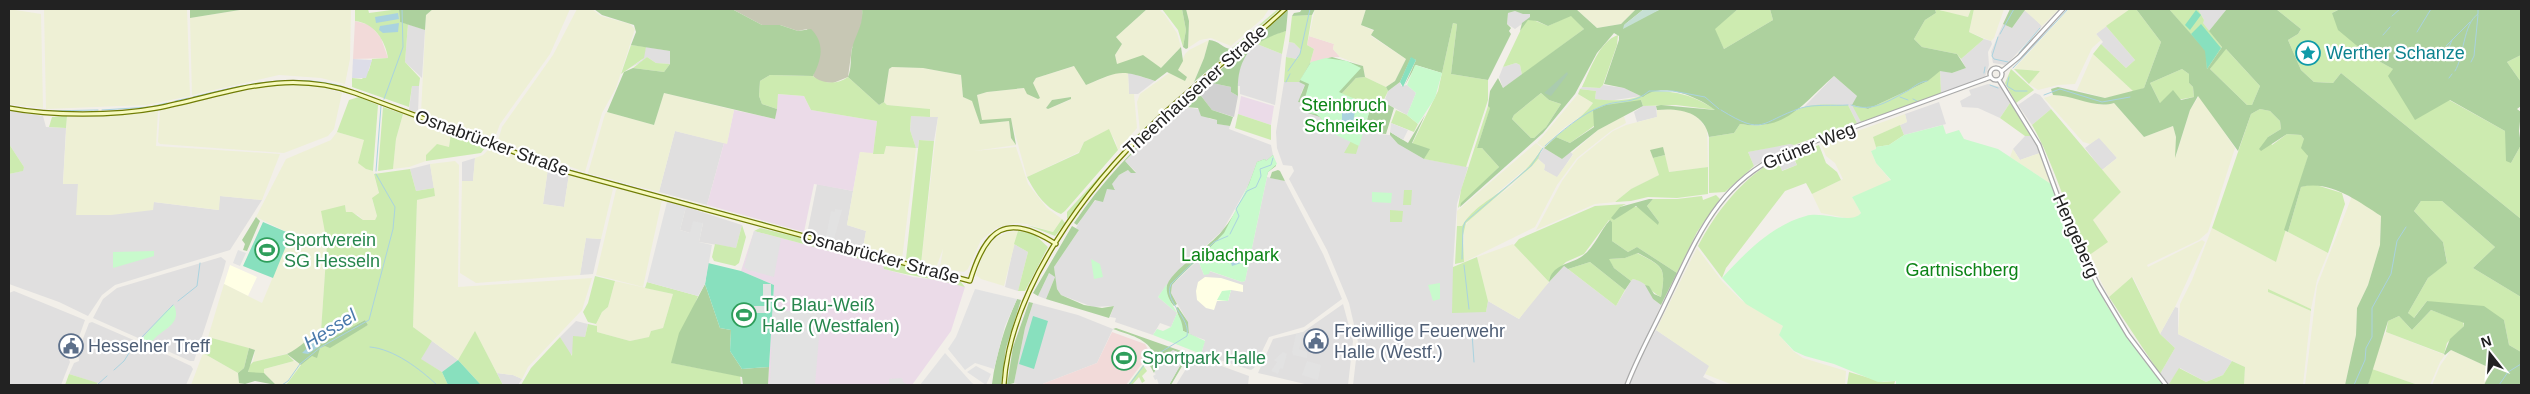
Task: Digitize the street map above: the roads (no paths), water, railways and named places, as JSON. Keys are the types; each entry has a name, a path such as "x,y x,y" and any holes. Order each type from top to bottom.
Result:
{"main road":[{"name":"Theenhausener Straße","path":"1004,385 1011,342 1023,305 1030,289 1073,218 1120,159 1156,122 1284,9"},
{"name":"Osnabrücker Straße","path":"9,108 48,113 140,110 271,82 293,81 321,84 364,96 568,172 970,281 981,249 991,237 1002,230 1026,228 1056,244"}],"street":[{"name":"Grüner Weg","path":"1627,385 1640,352 1704,224 1724,196 1740,180 1764,162 1791,150 1991,77 1991,71 1994,68 2002,71 2019,57 2063,9"},
{"path":"1991,77 1999,80 2002,77 2002,71"},
{"name":"Hengeberg","path":"1999,80 2039,145 2066,219 2098,286 2128,335 2166,385"}],"water":[{"path":"398,13 399,19 376,23 375,17"},
{"path":"399,23 398,32 383,33 379,30 380,26"},
{"path":"1345,107 1355,112 1352,126 1342,123 1342,110"},
{"path":"1241,249 1244,254 1241,263 1232,266 1229,256"},
{"path":"319,342 320,346 308,354 302,353 312,343"}],"waterway":[{"name":"Hessel","path":"384,99 403,47 402,9"},
{"path":"1288,71 1300,54 1310,9"},
{"path":"2000,34 2014,9"},
{"path":"2013,68 2068,9"},
{"path":"2392,16 2400,9"},
{"path":"2417,32 2431,9"},
{"path":"2455,71 2469,25 2478,14 2478,9"},
{"path":"2471,62 2474,56 2478,15"},
{"path":"2446,46 2470,22"},
{"path":"2383,35 2390,27"},
{"path":"2019,53 2040,28"},
{"path":"1998,37 1992,56 1994,59 2008,62"},
{"path":"2448,50 2452,40"},
{"path":"1984,73 1985,67"},
{"path":"1286,82 1290,74"},
{"path":"2449,78 2452,74"},
{"path":"2009,77 2007,86 2015,91 2027,91"},
{"path":"1851,105 1867,107 1881,104 1895,98 1919,83 1927,81"},
{"path":"193,97 267,82 322,82 341,86"},
{"path":"1990,85 1998,88"},
{"path":"2044,95 2060,89 2102,102 2130,97"},
{"path":"1545,146 1586,114 1602,106 1632,100 1649,91 1673,91 1705,97 1719,109"},
{"path":"358,92 375,98"},
{"path":"1900,97 1908,100"},
{"path":"175,101 189,98"},
{"path":"1913,99 1917,101"},
{"path":"154,106 167,103"},
{"path":"1721,110 1746,123 1755,125 1769,122 1801,108 1848,105"},
{"path":"9,106 15,107"},
{"name":"Hessel","path":"376,171 381,106"},
{"path":"102,110 150,107"},
{"path":"18,108 42,111"},
{"path":"46,111 98,110"},
{"path":"423,116 480,138"},
{"path":"497,144 557,166"},
{"path":"1462,259 1463,228 1465,222 1531,166 1543,148"},
{"path":"1230,234 1239,216 1236,209 1247,191 1256,187 1261,176 1260,169 1271,165 1273,158"},
{"path":"560,167 583,174"},
{"name":"Hessel","path":"282,385 288,381 300,364 321,347 369,320 393,229 395,207 376,174"},
{"path":"588,175 615,183"},
{"path":"618,183 655,194"},
{"path":"659,195 665,196"},
{"path":"668,197 691,203"},
{"path":"696,205 705,207"},
{"path":"718,211 722,212"},
{"path":"724,212 729,214"},
{"path":"733,215 744,218"},
{"path":"762,222 777,227"},
{"path":"2354,385 2365,360 2366,348 2372,337 2372,308 2391,274 2397,241 2406,227"},
{"path":"780,228 803,234"},
{"path":"1129,385 1148,360 1187,336 1185,322 1171,297 1171,284 1214,242 1228,236"},
{"path":"1200,257 1229,257"},
{"path":"178,301 197,286 200,263"},
{"path":"1464,265 1469,309"},
{"path":"141,338 173,305"},
{"path":"1472,333 1474,362"},
{"path":"114,370 124,361 136,342"},
{"path":"370,347 388,352 415,366 437,385"},
{"path":"2499,385 2508,372 2521,364"},
{"path":"97,385 107,376"}],"place":[{"name":"Werther Schanze","path":"2308,53"},
{"name":"Sportverein SG Hesseln","path":"267,250"},
{"name":"TC Blau-Weiß Halle (Westfalen)","path":"744,315"},
{"name":"Freiwillige Feuerwehr Halle (Westf.)","path":"1316,341"},
{"name":"Hesselner Treff","path":"71,346"},
{"name":"Sportpark Halle","path":"1124,358"}],"park label":[{"name":"Steinbruch Schneiker","path":"1344,115"},
{"name":"Laibachpark","path":"1230,255"},
{"name":"Gartnischberg","path":"1962,270"}]}
